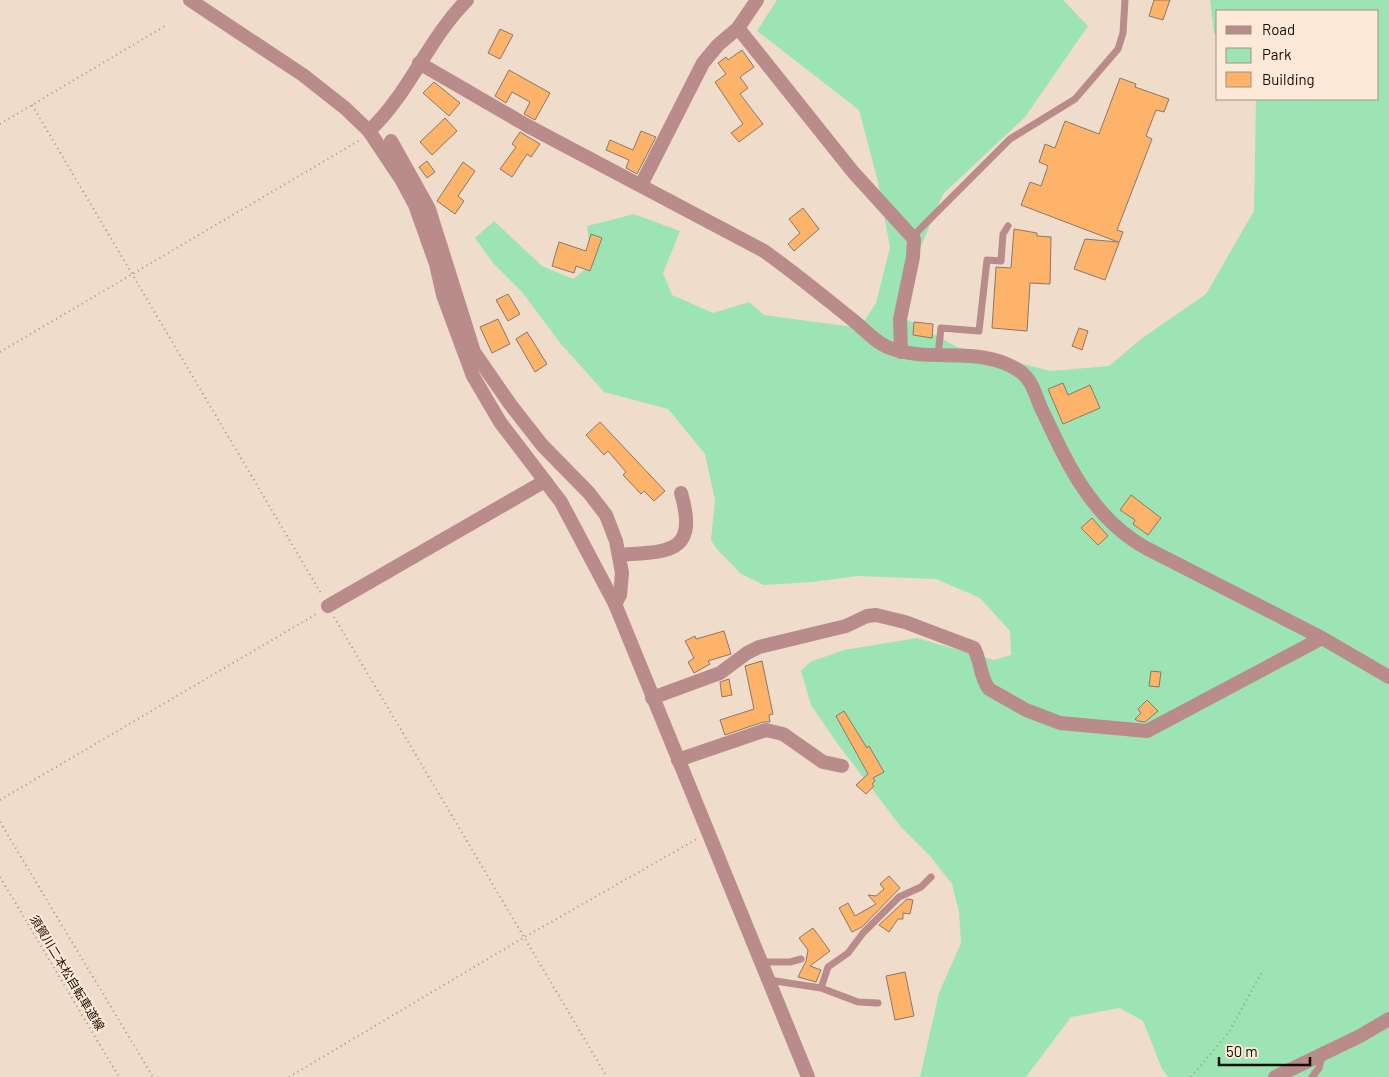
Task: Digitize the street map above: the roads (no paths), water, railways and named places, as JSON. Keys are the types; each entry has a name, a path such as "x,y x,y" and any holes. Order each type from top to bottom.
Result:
{"street":[{"path":"190,0 303,75 344,108 369,132 390,160 415,204 436,264 443,295 473,376 500,422 562,502 615,604 808,1077"},
{"path":"369,132 382,120 454,13 467,0"},
{"path":"641,185 703,63 718,45 738,28 757,0"},
{"path":"738,28 853,172 914,239 913,257 900,319 901,352"},
{"path":"419,63 518,120 764,251 790,268 887,348 901,352 972,355 1002,362 1024,374 1033,387 1066,461 1084,492 1118,530 1146,548 1322,638 1389,677"},
{"path":"391,141 429,209 474,352 510,404 542,445 589,493 606,515 619,555 622,584 615,604"},
{"path":"328,606 545,481"},
{"path":"619,555 666,551 677,547 684,536 687,524 687,511 682,493"},
{"path":"652,698 720,673 747,653 759,647 846,626 867,616 876,615 904,622 974,648 979,658 985,683 989,689 1026,710 1060,723 1148,731 1322,638"},
{"path":"678,760 766,730 783,734 823,762 842,766"},
{"path":"1275,1077 1322,1055 1389,1019"}],"lane":[{"path":"914,239 917,232 1010,139 1069,105 1100,71 1118,49 1124,33 1125,0"},
{"path":"938,355 941,328 979,331 987,260 1001,261 1004,234 1008,226"},
{"path":"821,988 828,967 848,953 863,933 898,897 921,887 931,877"},
{"path":"762,962 790,962 801,959"},
{"path":"769,980 821,988 858,1002 878,1003"},
{"path":"1312,1077 1319,1068 1322,1055"}]}
